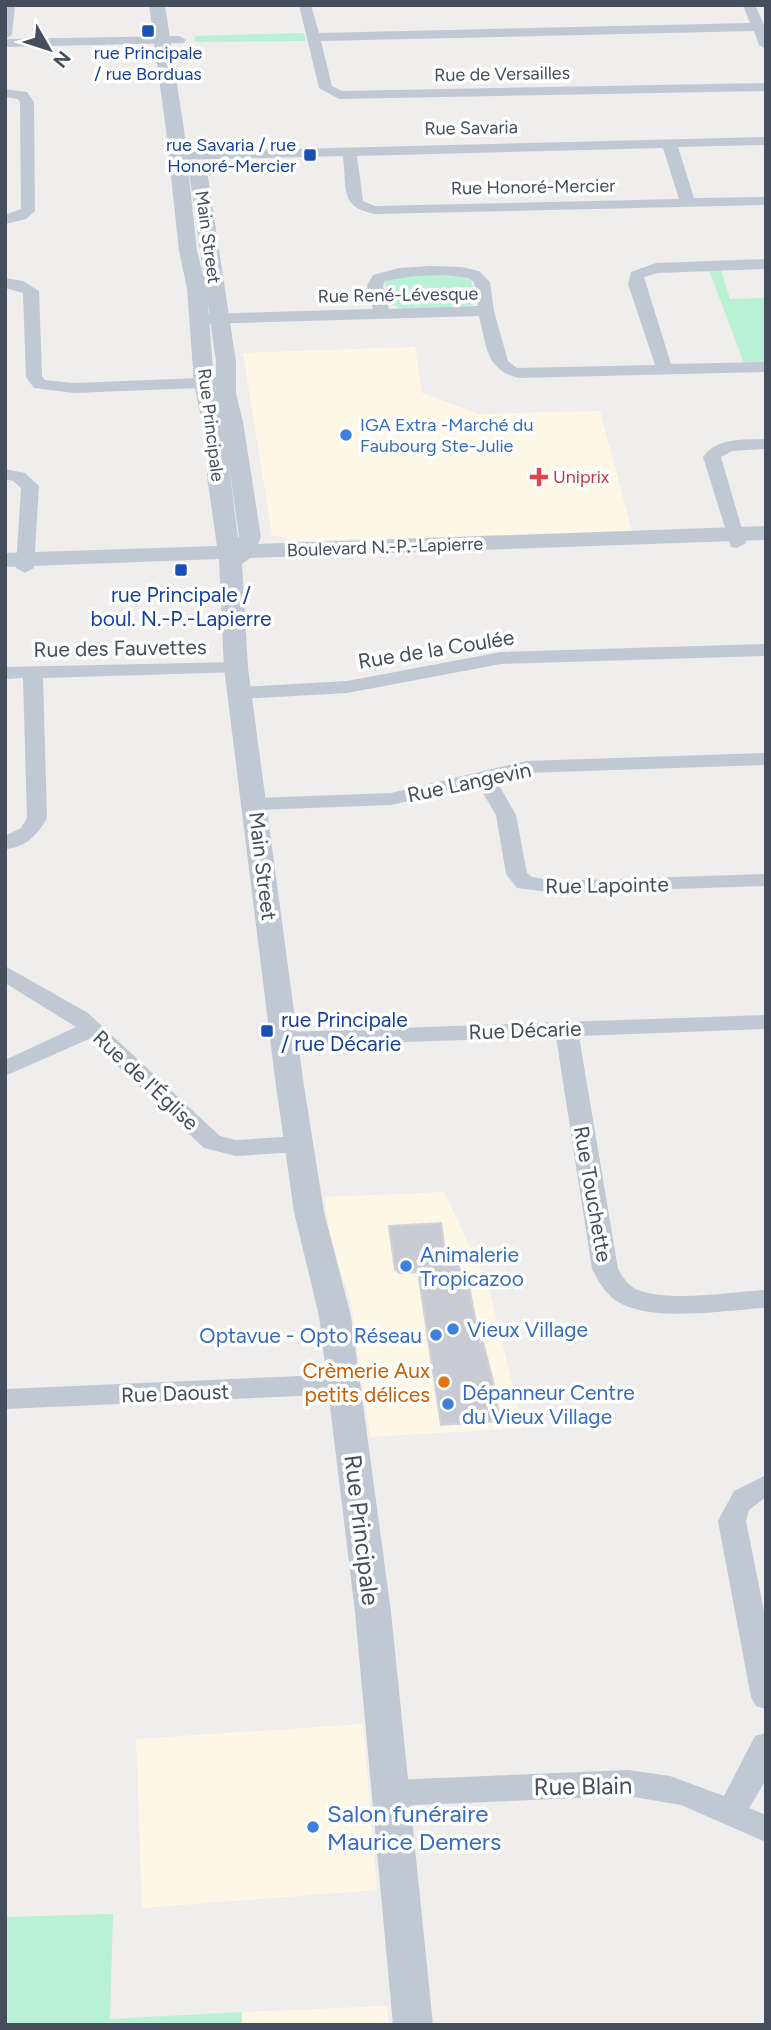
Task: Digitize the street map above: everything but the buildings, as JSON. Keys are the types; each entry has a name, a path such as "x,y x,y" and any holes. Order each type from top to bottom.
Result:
{"street":[{"path":"5,35 9,5"},
{"path":"157,5 173,35 187,155"},
{"name":"Rue de Versailles","path":"305,5 326,88 342,96 766,87"},
{"path":"749,5 766,45"},
{"path":"313,37 758,27"},
{"path":"5,43 173,35"},
{"path":"5,93 22,95 27,102 29,174 29,211 5,220"},
{"name":"Rue Savaria","path":"187,155 766,141"},
{"path":"669,143 688,203"},
{"name":"Rue Honoré-Mercier","path":"349,150 356,202 369,209 766,201"},
{"name":"Main Street","path":"187,155 209,318"},
{"path":"665,370 636,284 636,275 656,268 766,264"},
{"path":"382,314 375,286 378,278 393,273 432,271 461,271 478,277 482,284 486,311"},
{"path":"5,283 22,285 32,291 34,377 40,384 74,388 214,383"},
{"name":"Rue René-Lévesque","path":"209,318 486,311 500,363 511,371 535,374 766,367"},
{"name":"Rue Principale","path":"209,318 218,477 234,555 238,680"},
{"path":"736,539 712,457 715,452 725,447 766,444"},
{"path":"5,474 19,477 30,486 15,564"},
{"name":"Boulevard N.-P.-Lapierre","path":"736,539 766,533"},
{"name":"Boulevard N.-P.-Lapierre","path":"15,564 736,539 766,542"},
{"name":"Rue de la Coulée","path":"238,680 353,687 501,658 766,650"},
{"path":"8,843 29,832 37,818 33,672"},
{"name":"Rue des Fauvettes","path":"5,673 238,680"},
{"name":"Main Street","path":"238,680 285,1039"},
{"name":"Rue Langevin","path":"256,804 391,799 526,767 766,759"},
{"name":"Rue Lapointe","path":"483,776 497,796 510,826 517,874 520,880 533,886 766,880"},
{"name":"Rue de l'Église","path":"5,973 62,1006 92,1029 212,1142 236,1148 299,1144"},
{"name":"Rue Décarie","path":"285,1039 766,1022"},
{"path":"5,1069 92,1029"},
{"name":"Rue Touchette","path":"566,1029 605,1269 610,1280 627,1295 650,1302 766,1299"},
{"name":"Rue Principale","path":"285,1039 316,1246 335,1316 344,1384 373,1612 413,2025"},
{"name":"Rue Daoust","path":"5,1399 344,1384"},
{"path":"766,1485 751,1491 740,1500 734,1509 732,1521 766,1698"},
{"path":"730,1813 756,1769 766,1745"},
{"name":"Rue Blain","path":"392,1793 628,1783 670,1789 766,1829"}],"shaded area":[{"path":"415,347 422,393 478,414 600,411 632,531 299,541 272,535 243,353"},
{"path":"444,1192 488,1285 523,1428 370,1437 351,1303 331,1239 324,1197"},
{"path":"363,1724 377,1890 142,1908 136,1739"},
{"path":"387,2006 389,2025 242,2025 242,2012"}],"green space":[{"path":"304,33 306,41 195,42 195,36"},
{"path":"709,270 721,270 730,299 766,298 766,362 744,363"},
{"path":"418,274 455,275 471,280 476,298 474,304 403,309 390,304 385,282 392,278"},
{"path":"113,1914 110,2019 242,2012 242,2025 5,2025 5,1917"}],"place":[{"name":"rue Principale / rue Borduas","path":"148,31"},
{"name":"rue Savaria / rue Honoré-Mercier","path":"310,155"},
{"name":"IGA Extra -Marché du Faubourg Ste-Julie","path":"346,435"},
{"name":"Uniprix","path":"539,477"},
{"name":"rue Principale / boul. N.-P.-Lapierre","path":"181,570"},
{"name":"rue Principale / rue Décarie","path":"267,1031"},
{"name":"Animalerie Tropicazoo","path":"406,1266"},
{"name":"Vieux Village","path":"453,1329"},
{"name":"Optavue - Opto Réseau","path":"436,1335"},
{"name":"Crèmerie Aux petits délices","path":"444,1382"},
{"name":"Dépanneur Centre du Vieux Village","path":"448,1404"},
{"name":"Salon funéraire Maurice Demers","path":"313,1827"}]}
